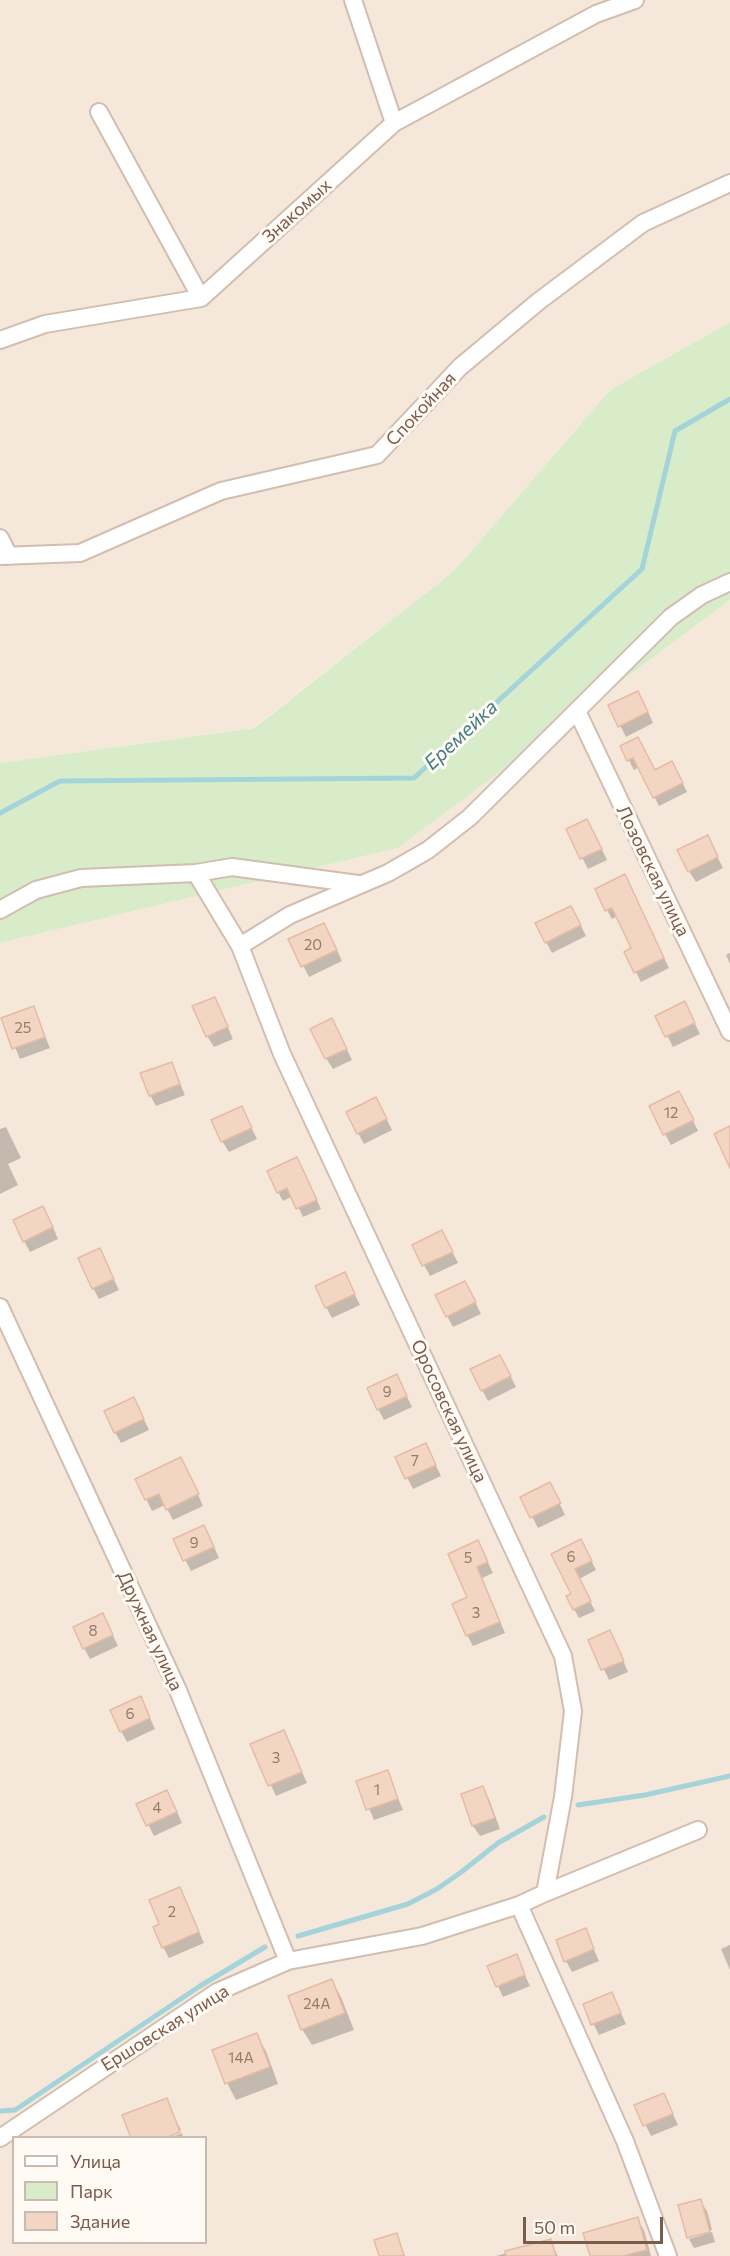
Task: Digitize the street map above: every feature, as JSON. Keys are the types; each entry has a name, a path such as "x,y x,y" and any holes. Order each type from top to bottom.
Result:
{"street":[{"path":"353,0 394,123"},
{"name":"Знакомых","path":"201,298 394,123 594,7 635,0"},
{"path":"0,340 45,324 201,298 99,112"},
{"name":"Спокойная","path":"4,556 80,553 221,491 377,455 460,367 539,301 643,223 730,183"},
{"path":"0,538 4,556"},
{"path":"240,946 290,915 388,873 428,850 470,817 671,618 702,595 730,582"},
{"name":"Лозовская улица","path":"577,711 730,1032"},
{"path":"0,910 36,890 81,878 196,873 232,867 359,884"},
{"name":"Оросовская улица","path":"196,873 240,946 282,1054 563,1656 573,1711 563,1797 545,1893"},
{"name":"Дружная улица","path":"0,1307 177,1688 288,1961"},
{"name":"Ершовская улица","path":"0,2138 217,1992 288,1961 422,1936 519,1905 698,1830"},
{"path":"519,1905 625,2140 668,2256"}],"shaded area":[{"path":"0,0 730,0 730,322 610,390 455,570 253,728 0,763"},
{"path":"730,600 730,2256 0,2256 0,943 398,848"}],"green space":[{"path":"730,322 730,600 398,848 0,943 0,763 254,728 455,570 610,390"}],"building":[{"path":"638,691 648,712 618,727 608,705"},
{"path":"638,737 655,770 672,761 683,783 653,798 633,758 627,761 620,746"},
{"path":"587,819 602,849 580,859 566,829"},
{"path":"708,835 718,857 688,872 677,850"},
{"path":"625,874 664,958 634,973 624,952 631,948 612,908 605,911 595,889"},
{"path":"571,906 581,925 545,943 535,923"},
{"path":"324,923 337,950 301,967 288,939"},
{"path":"215,997 228,1027 206,1037 192,1006"},
{"path":"685,1001 695,1023 665,1037 655,1016"},
{"path":"34,1006 45,1037 12,1049 1,1018"},
{"path":"332,1018 347,1049 325,1059 310,1029"},
{"path":"172,1062 180,1084 149,1096 140,1073"},
{"path":"679,1091 694,1120 663,1135 649,1106"},
{"path":"376,1097 387,1119 357,1134 346,1112"},
{"path":"242,1106 252,1128 221,1142 211,1120"},
{"path":"730,1126 730,1168 714,1134"},
{"path":"297,1157 317,1200 296,1209 287,1188 277,1193 267,1171"},
{"path":"43,1206 53,1227 23,1242 13,1220"},
{"path":"442,1230 453,1252 422,1266 412,1245"},
{"path":"100,1248 114,1279 92,1289 78,1258"},
{"path":"345,1272 355,1294 325,1308 315,1286"},
{"path":"465,1281 476,1302 446,1317 435,1295"},
{"path":"500,1355 511,1376 481,1391 470,1369"},
{"path":"397,1374 407,1396 377,1410 367,1388"},
{"path":"134,1397 144,1419 114,1433 104,1411"},
{"path":"426,1443 436,1465 405,1479 395,1457"},
{"path":"181,1457 199,1494 166,1510 159,1494 145,1500 135,1479"},
{"path":"550,1482 561,1503 530,1518 520,1497"},
{"path":"204,1525 214,1547 183,1561 173,1539"},
{"path":"581,1539 592,1561 575,1569 591,1601 573,1610 566,1596 571,1594 551,1554"},
{"path":"478,1540 488,1562 477,1567 500,1622 466,1636 452,1604 467,1597 448,1554"},
{"path":"103,1613 113,1635 83,1649 73,1627"},
{"path":"610,1630 624,1661 601,1670 588,1640"},
{"path":"141,1696 150,1718 120,1732 110,1710"},
{"path":"284,1730 302,1772 268,1786 250,1744"},
{"path":"388,1770 398,1799 366,1810 356,1781"},
{"path":"483,1786 495,1818 472,1826 461,1794"},
{"path":"167,1790 177,1812 146,1826 136,1804"},
{"path":"180,1887 199,1932 162,1948 153,1927 159,1924 149,1900"},
{"path":"586,1928 594,1949 564,1962 556,1940"},
{"path":"517,1954 525,1975 496,1987 487,1966"},
{"path":"332,1979 345,2013 301,2030 288,1996"},
{"path":"612,1992 621,2013 591,2025 583,2004"},
{"path":"257,2033 270,2067 225,2084 212,2050"},
{"path":"664,2093 673,2114 643,2126 634,2105"},
{"path":"167,2098 180,2132 171,2136 130,2136 122,2115"},
{"path":"701,2199 710,2232 687,2238 678,2205"},
{"path":"638,2217 647,2250 623,2256 590,2256 583,2233"},
{"path":"397,2233 404,2256 379,2256 374,2240"},
{"path":"551,2239 556,2256 506,2256 505,2251"}],"waterway":[{"name":"Еремейка","path":"0,813 60,781 414,778 642,569 675,431 730,399"},
{"path":"578,1805 645,1795 730,1776"},
{"path":"298,1936 408,1904 437,1889 498,1843 544,1817"},
{"path":"0,2111 15,2110 200,1986 265,1947"}]}
